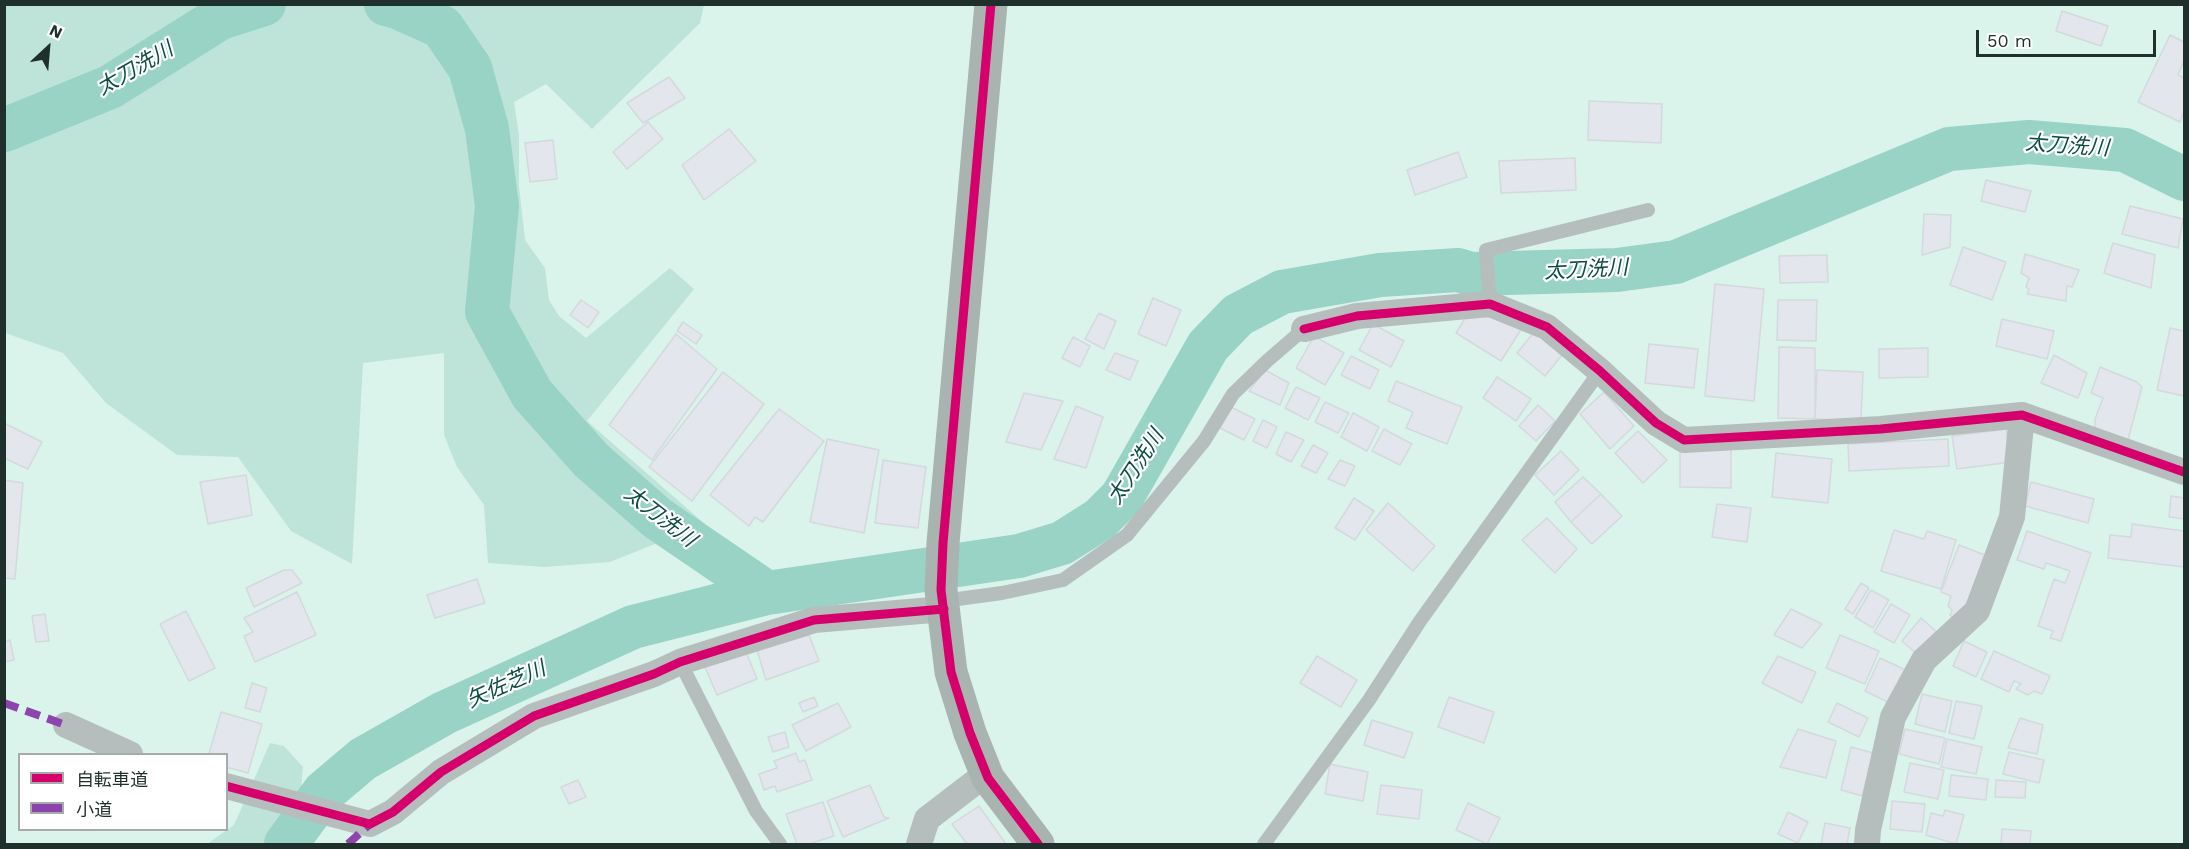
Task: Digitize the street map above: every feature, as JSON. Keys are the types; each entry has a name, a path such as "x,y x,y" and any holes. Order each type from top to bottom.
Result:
{"street":[{"path":"991,4 943,543 943,600 951,672 970,733 988,778 1038,844"},
{"path":"1304,329 1357,316 1490,304 1547,327 1600,371 1656,423 1684,440 1881,429 2022,415 2184,472"},
{"path":"1867,844 1868,830 1893,717 1924,660 1977,611 2012,517 2022,415"},
{"path":"228,787 370,824 393,812 441,772 534,716 680,663 814,620 943,600"},
{"path":"66,725 128,753"},
{"path":"919,844 927,819 974,783 988,778"}],"lane":[{"path":"1490,304 1486,250 1648,210"},
{"path":"943,600 1002,593 1063,580 1127,536 1204,441 1233,394 1304,329"},
{"path":"1264,844 1369,700 1420,621 1600,371"},
{"path":"680,663 756,811 780,844"}],"green space":[{"path":"5,4 704,5 700,23 592,129 546,84 514,102 519,135 519,186 525,240 545,268 549,300 559,316 586,338 670,268 694,289 587,421 705,524 610,562 544,567 488,563 484,505 457,467 444,435 444,353 363,363 352,564 291,531 238,457 177,455 106,403 63,353 5,333"},
{"path":"270,743 284,746 303,767 297,831 299,844 207,844 234,825"}],"building":[{"path":"2062,11 2108,26 2101,46 2056,31"},
{"path":"2170,35 2184,42 2184,61 2178,75 2184,78 2184,111 2180,122 2138,102"},
{"path":"669,77 685,98 643,123 627,103"},
{"path":"1589,101 1662,104 1661,143 1588,140"},
{"path":"648,122 663,139 627,169 613,152"},
{"path":"729,129 756,161 704,200 682,165"},
{"path":"553,140 557,179 530,182 525,143"},
{"path":"1458,152 1467,177 1415,195 1407,170"},
{"path":"1575,158 1576,190 1501,193 1499,161"},
{"path":"1986,180 2031,191 2025,212 1981,201"},
{"path":"2130,206 2183,219 2178,248 2122,234"},
{"path":"1924,214 1951,215 1950,247 1922,255"},
{"path":"2113,243 2155,255 2151,288 2104,273"},
{"path":"1963,247 2006,262 1992,300 1950,285"},
{"path":"2025,254 2079,270 2072,287 2067,286 2066,301 2027,294 2029,289 2026,287 2029,278 2021,273"},
{"path":"1827,255 1828,282 1780,283 1779,256"},
{"path":"1715,284 1764,289 1754,401 1705,396"},
{"path":"1153,298 1181,310 1166,346 1138,334"},
{"path":"581,300 599,312 588,328 570,315"},
{"path":"1778,300 1817,300 1816,341 1777,340"},
{"path":"1469,312 1524,325 1501,361 1456,333"},
{"path":"1099,313 1116,321 1104,349 1085,339"},
{"path":"2002,319 2054,331 2047,359 1996,346"},
{"path":"683,322 702,335 696,344 677,331"},
{"path":"1373,324 1404,341 1391,367 1359,350"},
{"path":"2170,328 2184,331 2184,396 2157,390"},
{"path":"1534,332 1563,354 1545,376 1517,353"},
{"path":"676,334 717,369 652,460 609,425"},
{"path":"1314,336 1344,353 1325,385 1296,368"},
{"path":"1073,337 1090,346 1080,367 1062,358"},
{"path":"1649,344 1698,349 1694,388 1645,383"},
{"path":"1779,347 1815,348 1815,419 1778,418"},
{"path":"1928,348 1928,377 1879,378 1879,349"},
{"path":"1115,353 1138,361 1130,380 1106,370"},
{"path":"2054,355 2087,373 2078,398 2041,383"},
{"path":"1351,356 1379,370 1370,389 1341,375"},
{"path":"2100,367 2137,382 2142,387 2127,444 2095,433 2095,419 2103,398 2091,393"},
{"path":"1265,370 1289,383 1280,405 1249,391"},
{"path":"1817,370 1863,372 1861,421 1815,419"},
{"path":"723,372 764,404 692,501 649,467"},
{"path":"1497,377 1531,399 1516,421 1483,398"},
{"path":"1396,381 1462,407 1447,444 1406,428 1413,412 1388,401"},
{"path":"1296,387 1320,398 1308,420 1285,408"},
{"path":"1604,392 1634,426 1610,449 1580,414"},
{"path":"1024,393 1063,401 1041,450 1006,442"},
{"path":"1325,402 1349,413 1338,433 1315,422"},
{"path":"1538,405 1555,421 1536,441 1519,426"},
{"path":"1076,406 1103,417 1086,468 1054,459"},
{"path":"1231,407 1255,419 1244,440 1220,428"},
{"path":"779,409 824,441 763,522 755,517 749,526 710,495"},
{"path":"1353,413 1379,427 1367,451 1341,437"},
{"path":"1263,420 1277,427 1267,448 1253,441"},
{"path":"4,423 42,442 28,469 4,458"},
{"path":"1384,429 1412,444 1400,465 1372,451"},
{"path":"2006,429 2011,462 1957,469 1952,436"},
{"path":"1638,431 1667,460 1643,483 1615,453"},
{"path":"1286,432 1304,440 1291,462 1276,454"},
{"path":"827,439 879,450 864,533 810,522"},
{"path":"1948,439 1949,466 1849,471 1848,444"},
{"path":"1313,445 1328,453 1316,473 1301,466"},
{"path":"1680,447 1731,448 1731,488 1680,487"},
{"path":"1561,451 1579,470 1554,495 1535,475"},
{"path":"1776,453 1832,459 1828,503 1772,497"},
{"path":"883,460 926,467 918,528 875,523"},
{"path":"1340,460 1355,466 1345,486 1328,479"},
{"path":"246,475 252,515 208,524 200,482"},
{"path":"1583,477 1601,494 1571,522 1555,502"},
{"path":"4,480 23,483 15,579 4,578"},
{"path":"2031,482 2094,499 2088,523 2025,506"},
{"path":"1601,494 1622,516 1592,544 1571,522"},
{"path":"2171,496 2184,498 2184,519 2169,517"},
{"path":"1354,498 1374,511 1355,540 1335,528"},
{"path":"1388,503 1435,546 1413,571 1366,530"},
{"path":"1717,504 1751,508 1747,542 1712,537"},
{"path":"1547,518 1577,549 1555,573 1522,540"},
{"path":"2132,524 2184,531 2184,567 2108,558 2110,535 2131,537"},
{"path":"1894,530 1924,539 1927,531 1956,540 1941,589 1881,571"},
{"path":"2027,531 2091,553 2061,641 2050,638 2053,631 2038,626 2054,579 2065,583 2070,571 2046,563 2044,569 2017,560"},
{"path":"1959,545 1990,557 1975,598 1954,619 1950,615 1952,610 1948,606 1951,596 1941,592"},
{"path":"284,570 292,570 302,583 254,607 246,588"},
{"path":"477,579 485,603 435,618 427,595"},
{"path":"1861,583 1869,588 1853,614 1845,609"},
{"path":"1871,590 1889,600 1873,628 1855,617"},
{"path":"297,592 316,635 255,662 244,636 253,632 244,618"},
{"path":"1891,604 1910,615 1894,643 1874,632"},
{"path":"1791,609 1822,624 1802,648 1774,635"},
{"path":"186,611 215,668 189,681 160,624"},
{"path":"45,614 49,641 36,642 32,616"},
{"path":"1921,618 1938,633 1919,656 1902,641"},
{"path":"809,635 819,661 766,680 757,650"},
{"path":"1840,635 1879,651 1865,684 1826,668"},
{"path":"10,640 14,660 4,662 4,642"},
{"path":"1964,641 1987,652 1976,677 1953,666"},
{"path":"745,649 757,679 717,695 704,665"},
{"path":"1994,651 2050,676 2042,694 2034,691 2028,695 2016,689 2021,684 2014,681 2009,692 1981,679"},
{"path":"1317,656 1357,680 1341,707 1300,683"},
{"path":"1778,656 1816,672 1802,703 1762,683"},
{"path":"1880,658 1908,671 1892,704 1865,691"},
{"path":"252,683 267,688 260,712 245,708"},
{"path":"1922,694 1952,701 1945,732 1915,724"},
{"path":"814,697 818,706 803,712 799,703"},
{"path":"1449,697 1494,712 1484,743 1438,727"},
{"path":"1956,701 1982,706 1974,739 1949,733"},
{"path":"838,703 851,727 806,751 792,725"},
{"path":"1837,703 1868,718 1859,737 1828,722"},
{"path":"221,712 262,724 248,773 228,768 228,753 209,753"},
{"path":"2020,718 2043,725 2037,754 2008,748"},
{"path":"1372,720 1413,733 1404,758 1364,745"},
{"path":"1798,729 1836,741 1826,778 1780,767"},
{"path":"1905,729 1945,738 1939,764 1899,754"},
{"path":"785,732 789,747 773,752 768,737"},
{"path":"1947,739 1982,747 1976,774 1941,767"},
{"path":"1851,747 1873,753 1862,796 1841,790"},
{"path":"2009,752 2044,760 2039,783 2003,774"},
{"path":"796,753 799,762 805,760 812,780 777,792 775,786 764,790 759,774 777,768 774,761"},
{"path":"1910,763 1944,770 1938,799 1904,792"},
{"path":"1330,764 1368,772 1363,801 1325,794"},
{"path":"1951,775 1988,779 1986,800 1949,796"},
{"path":"578,780 586,797 569,804 561,787"},
{"path":"1996,780 2026,782 2025,798 1995,797"},
{"path":"870,785 884,817 889,818 843,837 827,801"},
{"path":"1381,785 1422,790 1419,819 1377,814"},
{"path":"1892,801 1925,804 1922,832 1890,829"},
{"path":"823,802 834,836 809,844 797,844 786,814"},
{"path":"1468,803 1500,818 1487,844 1456,830"},
{"path":"979,806 1006,844 967,844 952,824"},
{"path":"1945,810 1964,815 1956,844 1926,835 1931,813 1943,816"},
{"path":"1788,812 1808,822 1798,843 1778,834"},
{"path":"1825,823 1850,828 1847,844 1821,844"},
{"path":"2002,829 2031,831 2030,844 2001,844"}],"waterway":[{"name":"太刀洗川","path":"4,130 110,87 220,18 264,4"},
{"name":"太刀洗川","path":"386,4 442,27 470,68 487,129 497,206 487,312 532,394 591,460 657,518 767,593"},
{"name":"太刀洗川","path":"286,844 324,792 363,759 444,713 633,627 767,593 1019,556 1062,543 1100,519 1122,497 1208,346 1238,315 1282,292 1380,275 1458,270 1471,274 1617,270 1676,262 1949,149 2029,142 2125,150 2184,179"}],"marked path":[{"path":"4,703 66,725"},
{"path":"348,844 370,824"}],"cycle path":[{"path":"991,4 943,543 941,590 951,672 970,733 988,778 1038,844"},
{"path":"1304,329 1357,316 1490,304 1547,327 1600,371 1656,423 1684,440 1881,429 2022,415 2184,472"},
{"path":"228,787 370,824 393,812 441,772 534,716 654,674 680,662 814,620 944,609"}],"water label":[{"name":"矢佐芝川","path":"506,685"}]}
